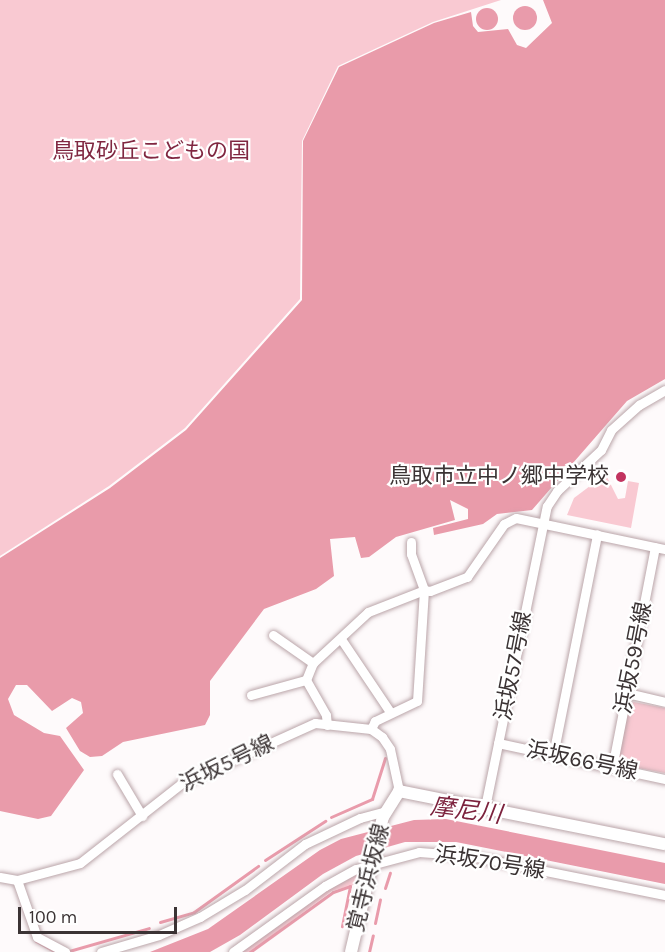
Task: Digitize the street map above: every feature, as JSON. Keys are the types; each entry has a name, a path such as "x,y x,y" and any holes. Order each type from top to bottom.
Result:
{"street":[{"name":"浜坂57号線","path":"485,807 541,526 547,506 557,491 601,450 611,430 639,405 665,390"},
{"path":"306,680 313,663 368,612 424,590 467,577 504,524 516,518 541,526 597,534 660,548"},
{"path":"553,755 597,534"},
{"path":"411,542 411,554 424,590 417,701 375,721 371,729 390,749 399,791 665,843"},
{"name":"浜坂59号線","path":"612,768 660,548"},
{"path":"273,635 313,663"},
{"path":"341,639 390,712"},
{"path":"251,695 306,680"},
{"path":"306,680 326,715 327,725"},
{"path":"627,693 665,702"},
{"name":"浜坂5号線","path":"0,877 17,880 80,863 182,783 289,732 315,723 371,729"},
{"name":"浜坂66号線","path":"498,743 665,779"},
{"path":"117,774 142,816"},
{"name":"覚寺浜坂線","path":"351,952 385,814 399,791"},
{"path":"102,952 159,935 200,917 245,890 305,844 360,818 385,814"},
{"name":"浜坂70号線","path":"233,952 325,886 374,860 419,852 450,852 665,895"},
{"path":"17,880 37,937 65,952"}],"green space":[{"name":"鳥取砂丘こどもの国","path":"0,0 501,0 433,22 338,66 302,141 300,299 185,428 109,486 0,556"},
{"path":"602,477 607,477 618,499 625,498 628,481 639,483 631,528 567,515 574,498"},
{"path":"634,702 665,708 665,773 621,765 617,758 628,705"},
{"path":"358,873 357,884 332,891 250,952 237,952 325,888"}],"shaded area":[{"path":"543,0 665,0 665,379 627,401 532,510 497,514 483,524 434,535 433,528 468,519 468,509 450,500 455,520 396,537 369,557 361,558 355,537 330,539 334,576 316,589 264,609 210,681 210,715 205,725 123,742 102,756 90,757 80,751 66,728 83,713 81,702 72,698 52,711 27,685 16,685 8,699 14,715 44,733 60,736 84,770 51,816 38,819 0,811 0,558 110,488 186,430 302,300 303,141 339,67 434,23 471,12 473,26 478,32 508,29 517,45 526,48 552,23"},
{"path":"525,6 530,7 536,13 536,23 530,29 525,30 520,29 514,23 513,18 514,13 520,7"},
{"path":"487,8 495,11 498,19 495,27 487,30 479,27 476,19 479,11"},
{"path":"446,819 665,863 665,884 456,842 405,842 356,856 323,874 240,935 210,952 150,952 208,929 320,850 341,839 414,820"}],"waterway":[{"path":"331,817 372,799 385,758"},
{"path":"265,860 325,821"},
{"path":"160,922 194,912 258,866"},
{"path":"385,888 390,873"},
{"path":"250,952 333,892 350,886 342,926"},
{"path":"375,923 380,900"},
{"path":"69,951 149,928"},
{"path":"369,952 373,935"},
{"path":"36,941 56,952"}],"place":[{"name":"鳥取市立中ノ郷中学校","path":"621,477"}],"water label":[{"name":"摩尼川","path":"466,811"}]}
